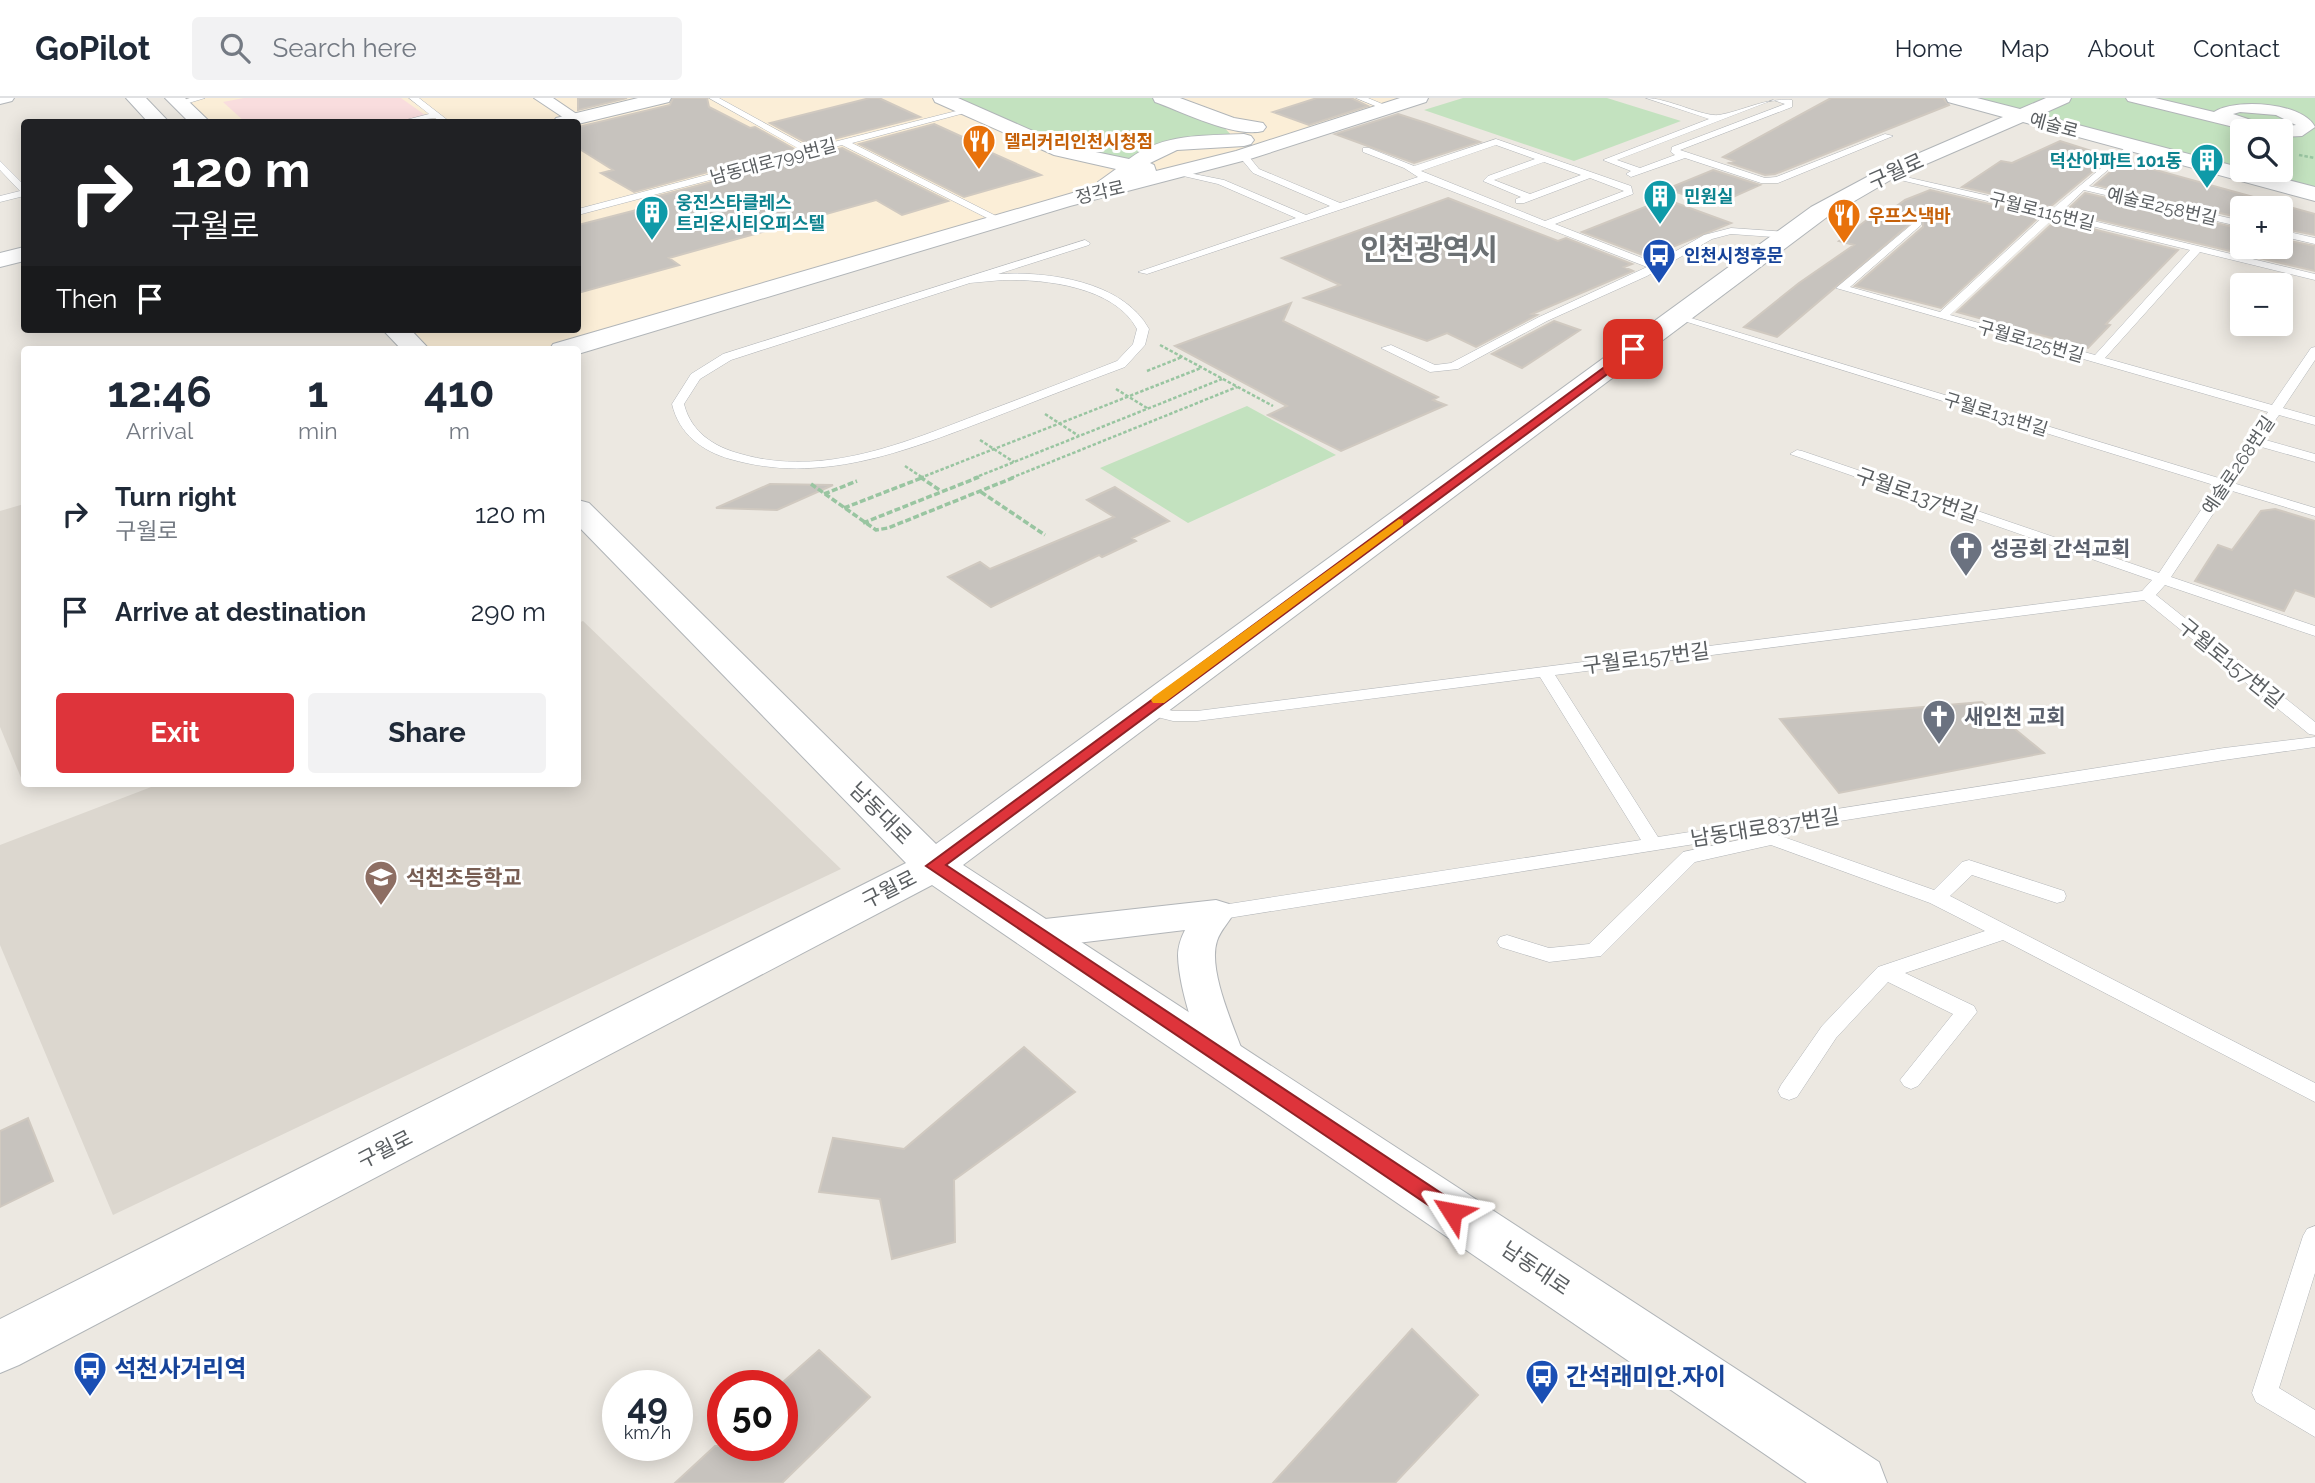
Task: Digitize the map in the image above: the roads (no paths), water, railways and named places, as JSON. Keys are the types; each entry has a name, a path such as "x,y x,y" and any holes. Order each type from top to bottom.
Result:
{"main road":[{"path":"135,98 156,119"},
{"path":"575,346 1062,201 1080,180 1083,169 1080,163 1062,151 942,98"},
{"path":"1162,98 1214,118 1248,127 1324,127"},
{"name":"정각로","path":"1062,201 1182,173 1240,148 1324,127 1419,98"},
{"name":"예술로","path":"1955,98 2315,194"},
{"name":"구월로","path":"0,1347 934,866 1788,234 1838,200 1887,174 2062,98"},
{"path":"577,119 652,99"},
{"path":"176,100 197,119"},
{"path":"1214,118 1240,148"},
{"name":"정각로","path":"1062,201 1123,176 1154,151 1169,146 1210,141 1240,148"},
{"path":"1062,151 1135,167 1182,173"},
{"path":"0,260 21,255"},
{"path":"400,333 413,346"},
{"name":"남동대로","path":"581,512 934,866 1858,1483"}],"street":[{"path":"0,99 6,98"},
{"path":"542,98 568,119"},
{"path":"2134,98 2230,121"},
{"path":"2217,98 2301,118 2310,130"},
{"path":"2230,120 2222,113 2225,110 2254,107"},
{"path":"1036,934 1216,914"},
{"path":"1216,914 1202,929 1196,948 1199,968 1226,1061"}],"lane":[{"path":"176,100 201,98"},
{"path":"413,98 442,119"},
{"path":"713,98 809,151"},
{"path":"1360,98 1388,108"},
{"path":"1650,98 1752,129"},
{"path":"1684,155 1636,172 1608,160 1772,98 1789,102 1788,105 1675,149 1676,152 1765,181 1777,180 1888,136"},
{"name":"남동대로799번길","path":"581,211 969,109"},
{"path":"417,119 436,115"},
{"path":"843,142 999,220"},
{"path":"1413,170 1496,142 1629,188 1630,192 1546,224"},
{"name":"예술로258번길","path":"1942,316 2082,187 2132,145"},
{"path":"1240,148 1256,171 1340,207"},
{"path":"1366,150 1426,178 1656,267"},
{"path":"1530,197 1489,181 1544,159"},
{"path":"0,164 21,188"},
{"path":"1182,173 1221,181 1305,218"},
{"name":"구월로115번길","path":"1887,174 2315,277"},
{"path":"1502,208 1589,175"},
{"path":"1143,272 1426,178"},
{"name":"예술로258번길","path":"2082,187 2230,221"},
{"path":"0,199 21,193"},
{"name":"구월로125번길","path":"1917,223 1842,288 2315,421"},
{"path":"1387,348 1434,369 1454,366 1543,319 1617,287 1708,237 1731,231 1788,234"},
{"path":"2293,236 2315,241"},
{"path":"971,280 1033,277 1082,286 1129,308 1141,322 1141,345 1121,364 892,452 830,466 788,467 753,463 730,456 712,449 692,432 680,416 678,404 695,377 727,358 1085,243"},
{"path":"2097,360 2197,249"},
{"name":"구월로131번길","path":"1678,317 2315,512"},
{"name":"예술로268번길","path":"2162,579 2315,351"},
{"path":"2255,440 2315,458"},
{"name":"구월로137번길","path":"1797,454 2315,631"},
{"path":"2147,595 2162,579"},
{"name":"구월로157번길","path":"1147,709 1174,716 1197,716 2147,595 2315,730"},
{"path":"1544,671 1654,845"},
{"name":"남동대로837번길","path":"1216,914 2210,757 2315,743"},
{"path":"1507,942 1549,955 1594,951 1689,857 1772,839 1937,898 2315,1093"},
{"path":"1937,898 1969,867 2057,896"},
{"path":"1789,1091 1829,1032 1885,972 2006,932"},
{"path":"1885,972 1968,1012 1911,1080"},
{"path":"2315,1236 2265,1392 2315,1424"}],"place":[{"name":"델리커리인천시청점","path":"979,171"},
{"name":"덕산아파트 101동","path":"2207,190"},
{"name":"민원실","path":"1660,226"},
{"name":"웅진스타클레스 트리온시티오피스텔","path":"652,242"},
{"name":"우프스낵바","path":"1844,245"},
{"name":"인천시청후문","path":"1659,285"},
{"name":"성공회 간석교회","path":"1966,578"},
{"name":"새인천 교회","path":"1939,746"},
{"name":"석천초등학교","path":"381,907"},
{"name":"석천사거리역","path":"90,1398"},
{"name":"간석래미안.자이","path":"1542,1406"}],"district":[{"name":"인천광역시","path":"1429,249"}]}
